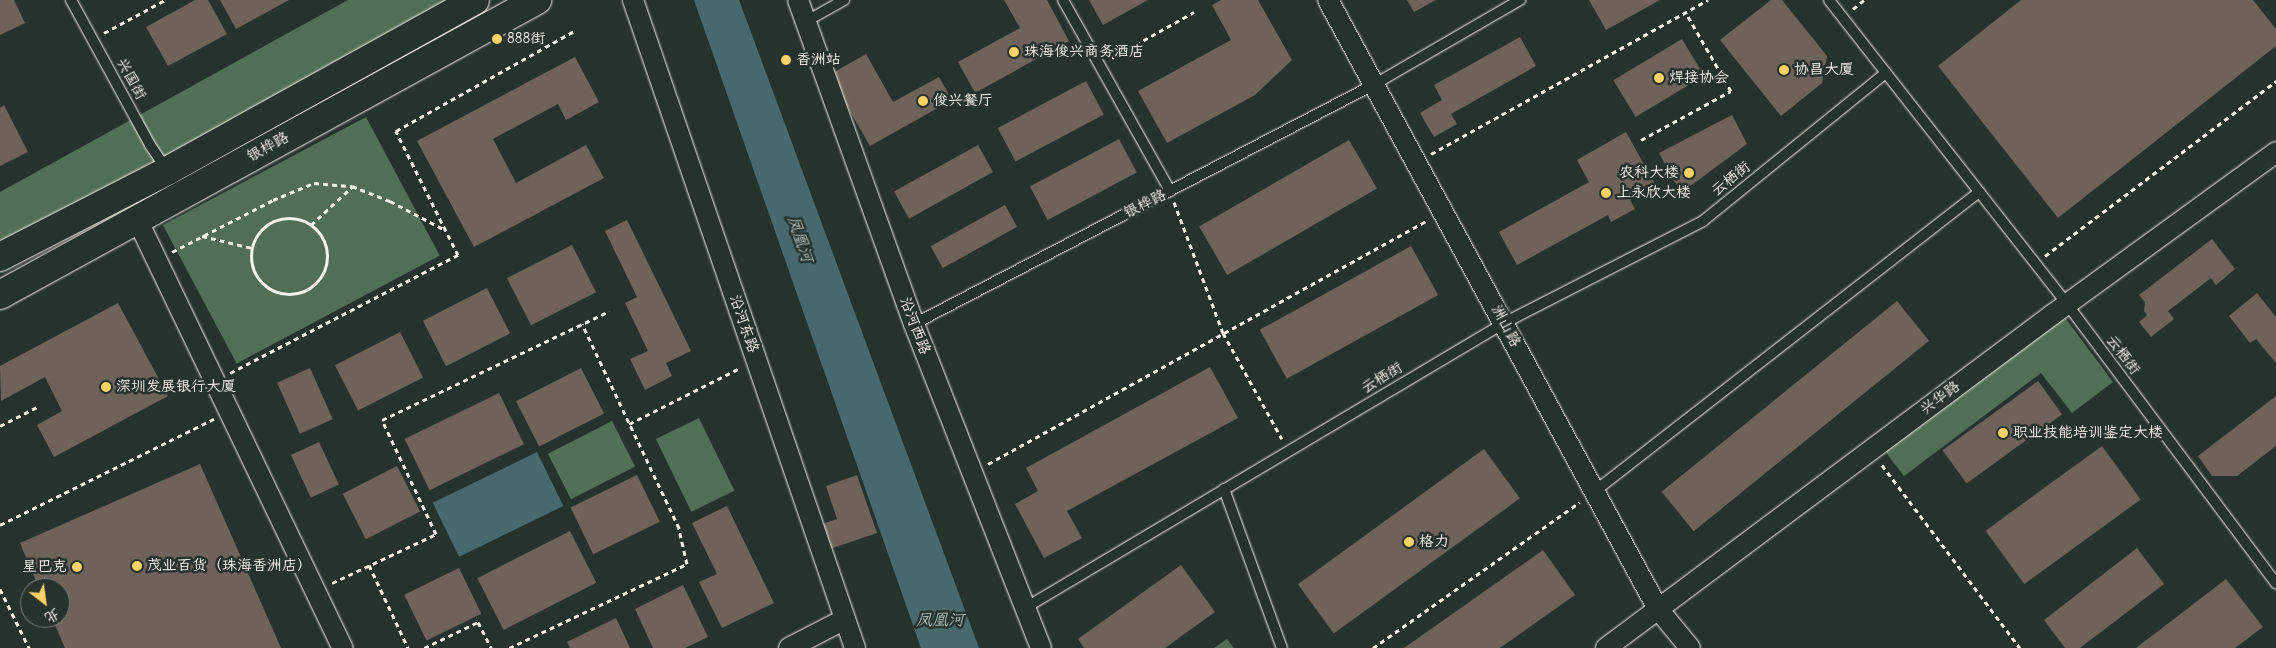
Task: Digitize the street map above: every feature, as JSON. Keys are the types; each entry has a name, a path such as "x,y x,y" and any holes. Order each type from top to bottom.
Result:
{"main road":[{"name":"银桦路","path":"0,257 167,171 475,0"},
{"name":"银桦路","path":"0,295 537,0"}],"street":[{"name":"沿河东路","path":"634,0 855,648"},
{"name":"沿河西路","path":"798,0 914,324 1041,648"},
{"name":"洲山路","path":"1328,0 1658,609 1690,648"},
{"name":"兴华路","path":"1606,648 2067,304 2276,152"},
{"path":"137,219 343,648"},
{"path":"789,648 845,619"}],"lane":[{"name":"兴国街","path":"71,0 150,145 167,171"},
{"path":"805,22 844,0"},
{"path":"1063,0 1170,191"},
{"name":"银桦路","path":"914,324 1375,84 1520,0"},
{"path":"1829,0 1886,73"},
{"name":"云栖街","path":"1025,608 1504,323 1703,221 1886,73 2067,304 2276,583"},
{"path":"1595,491 1980,192"},
{"path":"1224,489 1282,648"}],"path":[{"path":"92,40 165,0"},
{"path":"1417,162 1708,0"},
{"path":"1100,65 1194,12"},
{"path":"1641,140 1731,91 1686,13"},
{"path":"215,381 458,255 396,131 574,31"},
{"path":"2035,263 2276,81"},
{"path":"157,260 273,200 314,183 352,186 390,200 445,230"},
{"path":"312,225 352,186"},
{"path":"1170,191 1223,333 1288,451"},
{"path":"972,472 1444,211"},
{"path":"288,218 312,225 320,234 325,246 326,258 323,271 307,289 295,293 283,293 271,290 261,282 254,272 251,260 252,248 256,236 264,227 275,220 288,218"},
{"path":"202,236 252,248"},
{"path":"316,591 436,534 382,420 609,312"},
{"path":"509,648 686,564 679,528 582,324"},
{"path":"630,424 756,360"},
{"path":"0,426 37,407"},
{"path":"0,525 230,411"},
{"path":"1871,450 2020,648"},
{"path":"1373,648 1595,491"},
{"path":"369,565 408,648"},
{"path":"0,590 29,648"},
{"path":"424,648 478,622 491,648"}],"green space":[{"path":"348,0 470,0 0,254 0,192"},
{"path":"366,117 440,256 237,364 163,225"},
{"path":"2063,315 2113,382 2072,413 2041,373 1904,476 1884,450"},
{"path":"699,418 735,491 691,512 656,439"},
{"path":"612,421 635,466 571,499 548,454"},
{"path":"1227,639 1234,648 1214,648"}],"water":[{"name":"凤凰河","path":"694,0 739,0 979,648 921,648"},
{"path":"537,452 563,506 459,557 433,503"}],"building":[{"path":"0,0 14,0 25,23 0,35"},
{"path":"195,0 208,0 227,34 168,66 146,27"},
{"path":"220,0 289,0 236,29"},
{"name":"珠海俊兴商务酒店","path":"1004,0 1047,0 1069,41 975,93 958,62 1020,28"},
{"path":"1089,0 1148,0 1103,25"},
{"path":"1221,0 1258,0 1292,60 1255,95 1167,143 1138,91 1231,40 1212,5"},
{"path":"1407,0 1436,0 1414,12"},
{"path":"1589,0 1660,0 1606,30"},
{"name":"协昌大厦","path":"1771,0 1782,0 1827,56 1822,83 1781,116 1720,40"},
{"path":"2021,0 2253,0 2276,29 2276,46 2058,218 1938,66"},
{"path":"1520,37 1536,66 1451,114 1457,124 1434,137 1420,113 1442,100 1434,85"},
{"name":"焊接协会","path":"1682,39 1704,76 1636,117 1613,80"},
{"name":"俊兴餐厅","path":"866,54 893,102 939,77 952,100 870,146 829,75"},
{"path":"575,57 599,102 566,120 558,104 493,139 516,183 586,145 604,178 474,247 417,141"},
{"path":"1086,81 1104,115 1016,161 998,128"},
{"path":"4,105 28,152 0,166 0,108"},
{"name":"农科大楼","path":"1732,115 1747,144 1681,193 1659,153"},
{"name":"上永欣大楼","path":"1626,132 1656,186 1630,200 1635,209 1611,222 1608,215 1517,265 1499,232 1589,182 1577,160"},
{"path":"1119,139 1137,173 1048,220 1030,186"},
{"path":"1349,140 1377,188 1227,275 1199,226"},
{"path":"978,145 993,172 909,219 894,192"},
{"path":"1005,205 1017,227 943,268 931,246"},
{"path":"627,220 691,351 666,363 672,376 645,390 630,359 648,351 625,303 637,297 605,231"},
{"path":"2212,239 2235,269 2216,285 2211,278 2168,311 2174,319 2151,337 2139,322 2147,315 2144,311 2145,302 2139,295"},
{"path":"572,245 596,292 531,325 507,278"},
{"path":"1411,246 1438,295 1287,379 1260,330"},
{"path":"487,288 510,333 446,366 423,321"},
{"path":"2257,293 2276,317 2276,363 2256,339 2250,343 2229,316"},
{"path":"1897,301 1929,341 1694,531 1662,492"},
{"name":"深圳发展银行大厦","path":"118,303 168,396 54,457 37,425 62,411 45,377 1,401 0,366"},
{"path":"400,332 423,377 358,411 335,365"},
{"path":"1210,367 1238,418 1067,511 1082,538 1044,558 1015,504 1038,491 1026,468"},
{"path":"310,368 333,419 300,434 277,383"},
{"path":"581,368 604,413 539,447 516,401"},
{"name":"职业技能培训鉴定大楼","path":"2038,381 2062,414 1967,484 1943,450"},
{"path":"499,393 524,444 430,490 405,439"},
{"path":"2276,396 2276,446 2237,476 2212,476 2198,456"},
{"path":"319,442 339,485 311,498 291,455"},
{"path":"2102,446 2141,499 2024,584 1986,531"},
{"name":"格力","path":"1484,449 1520,498 1334,634 1298,584"},
{"name":"茂业百货（珠海香洲店）","path":"200,464 281,648 65,648 56,628 70,628 70,578 35,578 20,543"},
{"path":"397,466 420,511 366,539 343,494"},
{"path":"637,475 660,522 593,554 570,507"},
{"path":"857,475 877,533 827,550 819,525 837,519 826,486"},
{"path":"727,506 774,603 722,628 699,582 717,574 692,523"},
{"path":"570,531 596,583 504,630 477,578"},
{"path":"2137,548 2164,584 2080,648 2065,648 2044,620"},
{"path":"1543,550 1575,595 1500,648 1404,648"},
{"path":"1181,565 1215,612 1165,648 1084,648 1078,639"},
{"path":"459,568 481,614 427,641 404,595"},
{"path":"2226,579 2263,627 2235,648 2136,648"},
{"path":"683,585 708,637 685,648 653,648 635,609"},
{"path":"616,618 630,648 570,648 567,642"}],"place":[{"name":"888街","path":"497,39"},
{"name":"珠海俊兴商务酒店","path":"1014,52"},
{"name":"香洲站","path":"786,60"},
{"name":"协昌大厦","path":"1784,70"},
{"name":"焊接协会","path":"1659,78"},
{"name":"俊兴餐厅","path":"923,101"},
{"name":"农科大楼","path":"1689,173"},
{"name":"上永欣大楼","path":"1606,193"},
{"name":"深圳发展银行大厦","path":"106,387"},
{"name":"职业技能培训鉴定大楼","path":"2003,433"},
{"name":"格力","path":"1409,542"},
{"name":"茂业百货（珠海香洲店）","path":"137,566"},
{"name":"星巴克","path":"77,567"}]}
